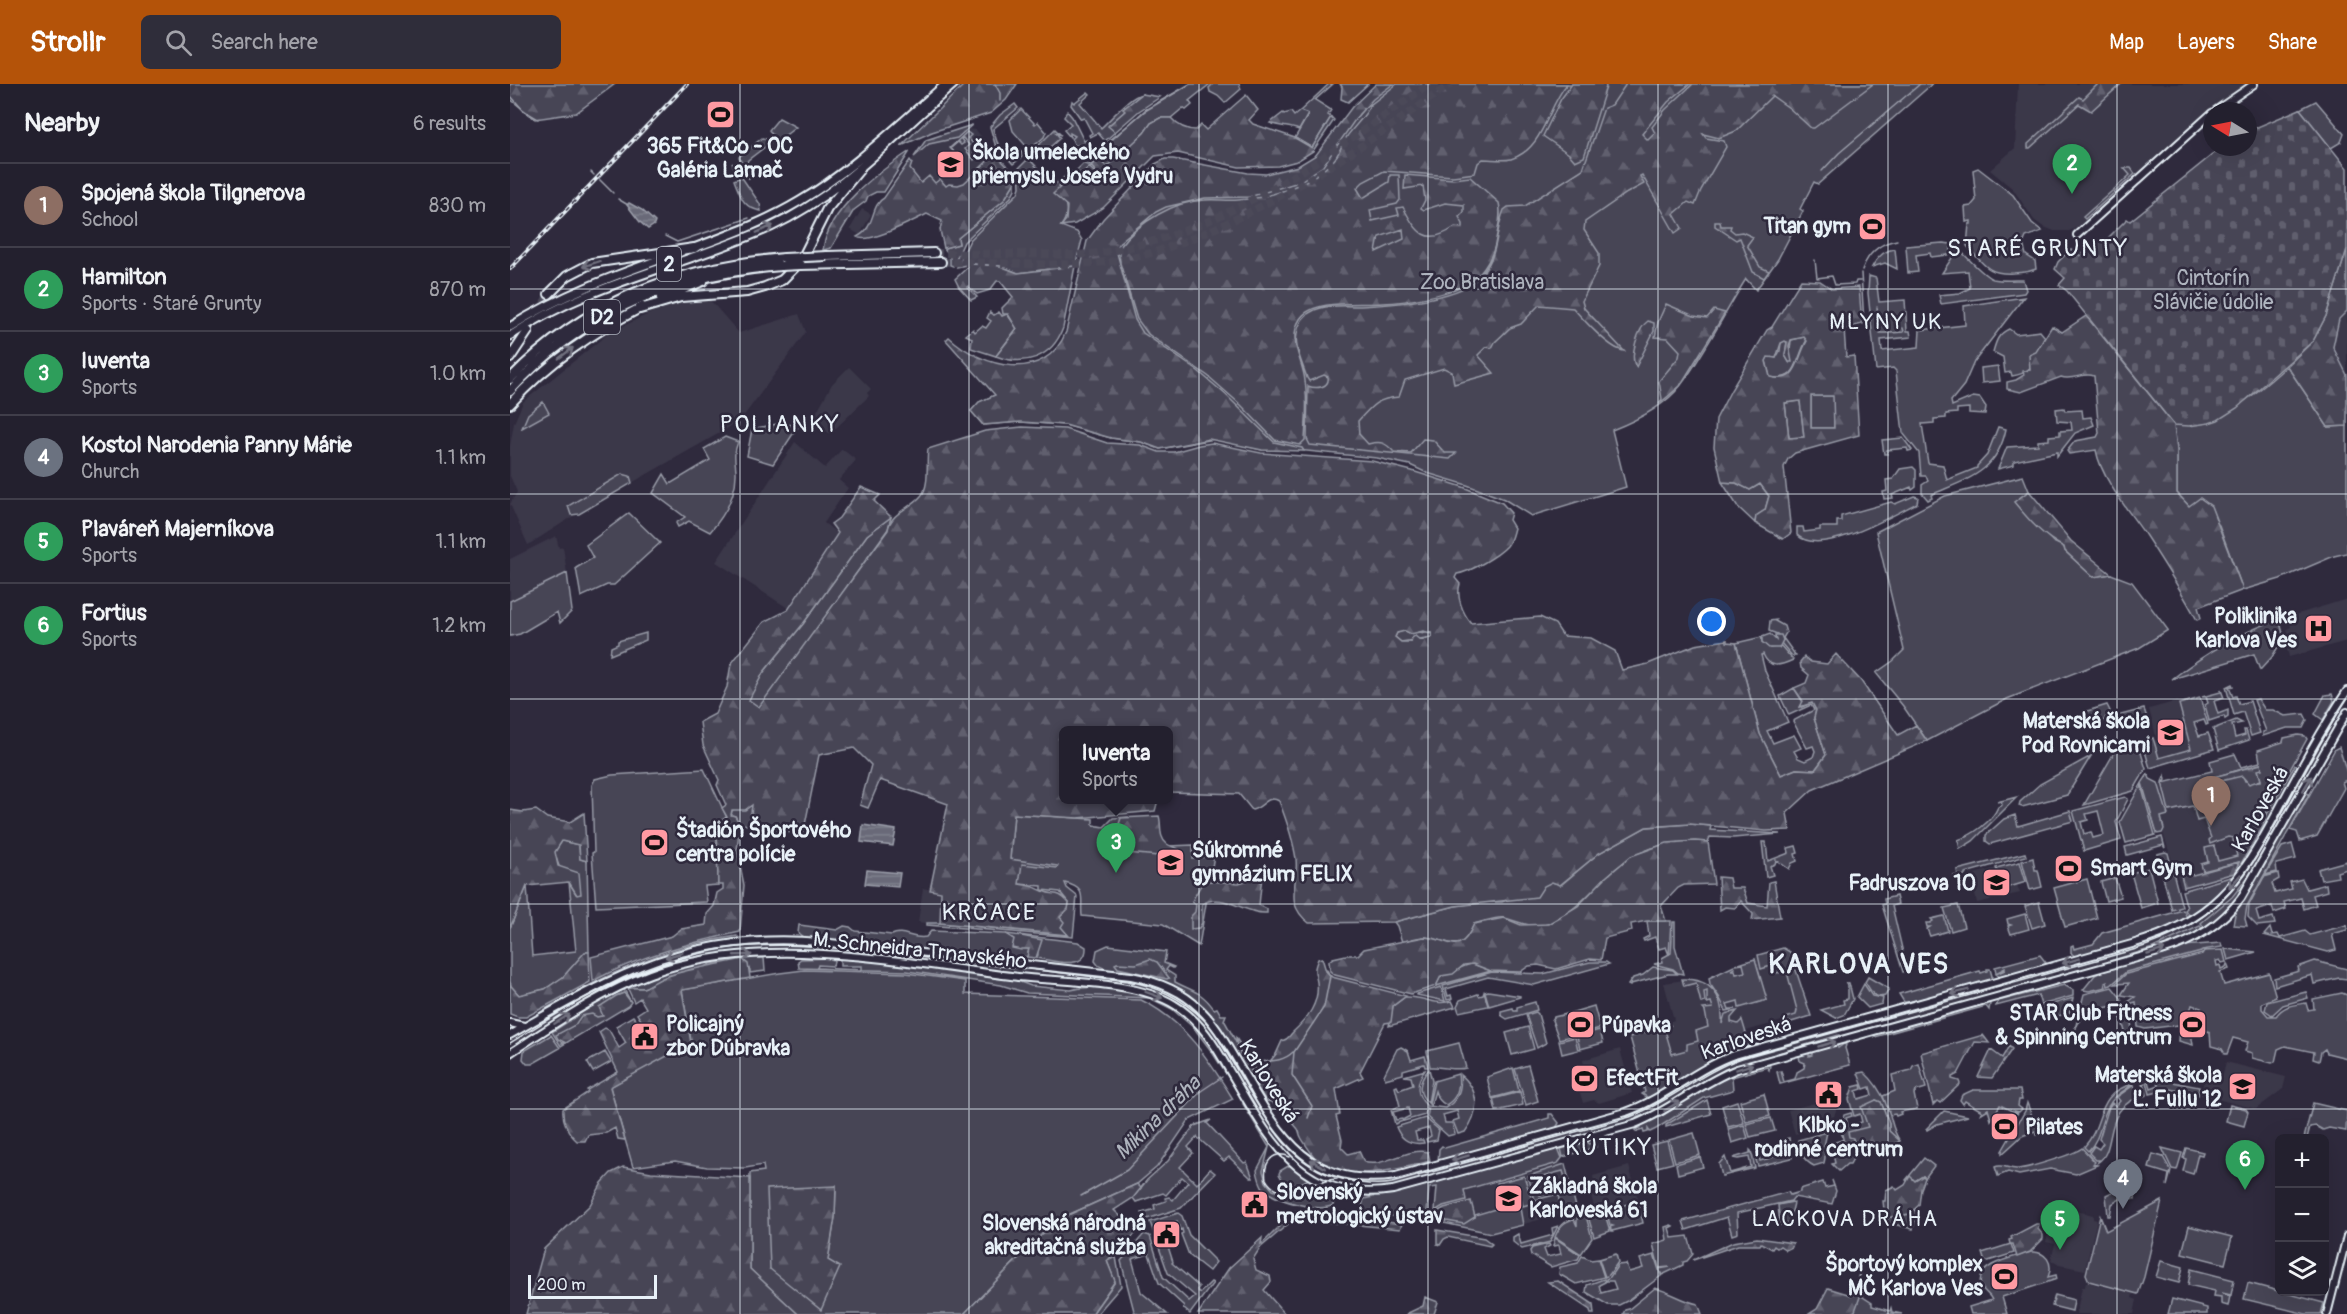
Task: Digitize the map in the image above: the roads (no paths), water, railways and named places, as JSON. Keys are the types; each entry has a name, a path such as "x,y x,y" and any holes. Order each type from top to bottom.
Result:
{"highway":[{"path":"640,309 681,297 747,292 782,280 801,261 827,209 860,169"},
{"path":"549,294 567,276 592,263 694,248"},
{"name":"D2","path":"510,379 530,359 577,323 618,300 642,289 711,267 934,253"},
{"name":"D2","path":"826,260 941,262"},
{"name":"D2","path":"510,391 543,358 599,319 666,288 711,275 782,262"},
{"path":"510,404 549,366 578,344 666,295 699,283 711,275"},
{"path":"510,358 528,330"},
{"path":"510,372 521,362 530,359"},
{"path":"510,411 522,391"}],"main road":[{"name":"2","path":"510,327 550,303 585,287 745,229 801,201 840,174 946,84"},
{"name":"2","path":"510,336 554,310 599,289 770,227 825,196 860,169 954,84"},
{"path":"2228,102 2254,84"},
{"path":"2077,235 2203,122"},
{"name":"Karloveská","path":"1089,971 1158,983 1175,990 1193,1002 1211,1020 1282,1134 1299,1151 1325,1168 1360,1177 1386,1177 1633,1109 1656,1099 1708,1066 1734,1055 2144,941 2190,920 2219,898 2239,877 2254,855 2347,691"},
{"name":"Karloveská","path":"1097,985 1149,993 1187,1013 1214,1046 1275,1145 1293,1164 1322,1182 1350,1190 1385,1192 1423,1184 1648,1119 1718,1077 1737,1069 2162,951 2200,936 2219,922 2241,898 2347,712"},
{"path":"2276,813 2278,820 2286,820"},
{"name":"M. Schneidra Trnavského","path":"510,1035 638,967 692,950 745,942 784,940 821,942 1089,971"},
{"name":"M. Schneidra Trnavského","path":"511,1051 624,985 680,964 720,956 837,955 1097,985"},
{"path":"1994,997 1996,982"},
{"path":"510,1023 525,1026"},
{"path":"1511,1144 1515,1158"},
{"path":"2327,1314 2347,1236"}],"water":[{"path":"629,203 642,210 655,222 654,225 648,229 640,222 627,205"},
{"path":"863,825 896,830 893,846 861,842"},
{"path":"867,870 900,873 898,887 865,884"}],"waterway":[{"path":"995,84 1000,93 1000,101"},
{"path":"1106,145 1145,110 1190,84"},
{"path":"1822,171 1839,153 1920,84"},
{"path":"510,95 523,110 538,119"},
{"path":"591,172 594,175"},
{"path":"599,179 613,193"},
{"path":"618,199 628,205"},
{"path":"665,236 677,242 749,218"},
{"path":"1862,270 1875,250 1897,240"},
{"path":"1815,260 1817,278 1832,276 1835,285 1855,284 1856,281 1860,281"},
{"path":"1861,273 1864,324"},
{"path":"1877,307 1880,333 1888,333"},
{"path":"1890,333 1904,332 1903,328"},
{"path":"1308,1118 1312,1106 1292,1075 1294,1052 1324,1007 1330,976 1327,970"},
{"name":"Mikina dráha","path":"1249,1063 1278,1060 1293,1052"},
{"name":"Mikina dráha","path":"1081,1196 1127,1170 1201,1091 1222,1077"}],"tunnel":[{"path":"934,253 1089,254 1136,246 1182,232 1226,213 1269,190 1351,139 1430,84"},
{"path":"941,262 1093,263 1127,259 1167,248 1249,212 1309,179 1451,84"},
{"path":"532,324 549,294"}],"tram line":[{"path":"510,1043 592,994 635,973 680,957 739,947 769,945 829,947 1127,981 1169,994 1204,1020 1221,1041 1262,1112 1294,1153 1316,1169 1342,1179 1367,1184 1392,1183 1630,1117 1645,1111 1713,1071 1742,1058 2133,950 2184,929 2222,900 2253,862 2347,699"},
{"path":"1290,1157 1274,1156 1266,1167 1266,1179 1279,1191 1296,1194 1329,1180 1337,1179"}],"railway":[{"path":"510,269 687,84"}],"place":[{"name":"365 Fit&Co - OC Galéria Lamač","path":"720,115"},
{"name":"Škola umeleckého priemyslu Josefa Vydru","path":"951,164"},
{"name":"Hamilton","path":"2072,194"},
{"name":"Titan gym","path":"1872,226"},
{"name":"Poliklinika Karlova Ves","path":"2318,628"},
{"name":"Materská škola Pod Rovnicami","path":"2171,733"},
{"name":"Spojená škola Tilgnerova","path":"2211,826"},
{"name":"Štadión Športového centra polície","path":"655,842"},
{"name":"Súkromné gymnázium FELIX","path":"1171,862"},
{"name":"Smart Gym","path":"2069,868"},
{"name":"Iuventa","path":"1116,873"},
{"name":"Fadruszova 10","path":"1997,883"},
{"name":"Púpavka","path":"1580,1025"},
{"name":"STAR Club Fitness & Spinning Centrum","path":"2193,1025"},
{"name":"Policajný zbor Dúbravka","path":"645,1036"},
{"name":"EfectFit","path":"1585,1078"},
{"name":"Materská škola Ľ. Fullu 12","path":"2243,1087"},
{"name":"Klbko - rodinné centrum","path":"1829,1094"},
{"name":"Pilates","path":"2004,1127"},
{"name":"Fortius","path":"2245,1190"},
{"name":"Základná škola Karloveská 61","path":"1508,1198"},
{"name":"Slovenský metrologický ústav","path":"1255,1204"},
{"name":"Kostol Narodenia Panny Márie","path":"2123,1209"},
{"name":"Slovenská národná akreditačná služba","path":"1167,1235"},
{"name":"Plaváreň Majerníkova","path":"2060,1250"},
{"name":"Športový komplex MČ Karlova Ves","path":"2004,1276"}],"district":[{"name":"STARÉ GRUNTY","path":"2038,248"},
{"name":"MLYNY UK","path":"1886,321"},
{"name":"POLIANKY","path":"780,424"},
{"name":"KRČACE","path":"989,912"},
{"name":"KARLOVA VES","path":"1859,964"},
{"name":"KÚTIKY","path":"1609,1147"},
{"name":"LACKOVA DRÁHA","path":"1845,1218"}],"park label":[{"name":"Zoo Bratislava","path":"1482,282"},
{"name":"Cintorín Slávičie údolie","path":"2213,290"}]}
